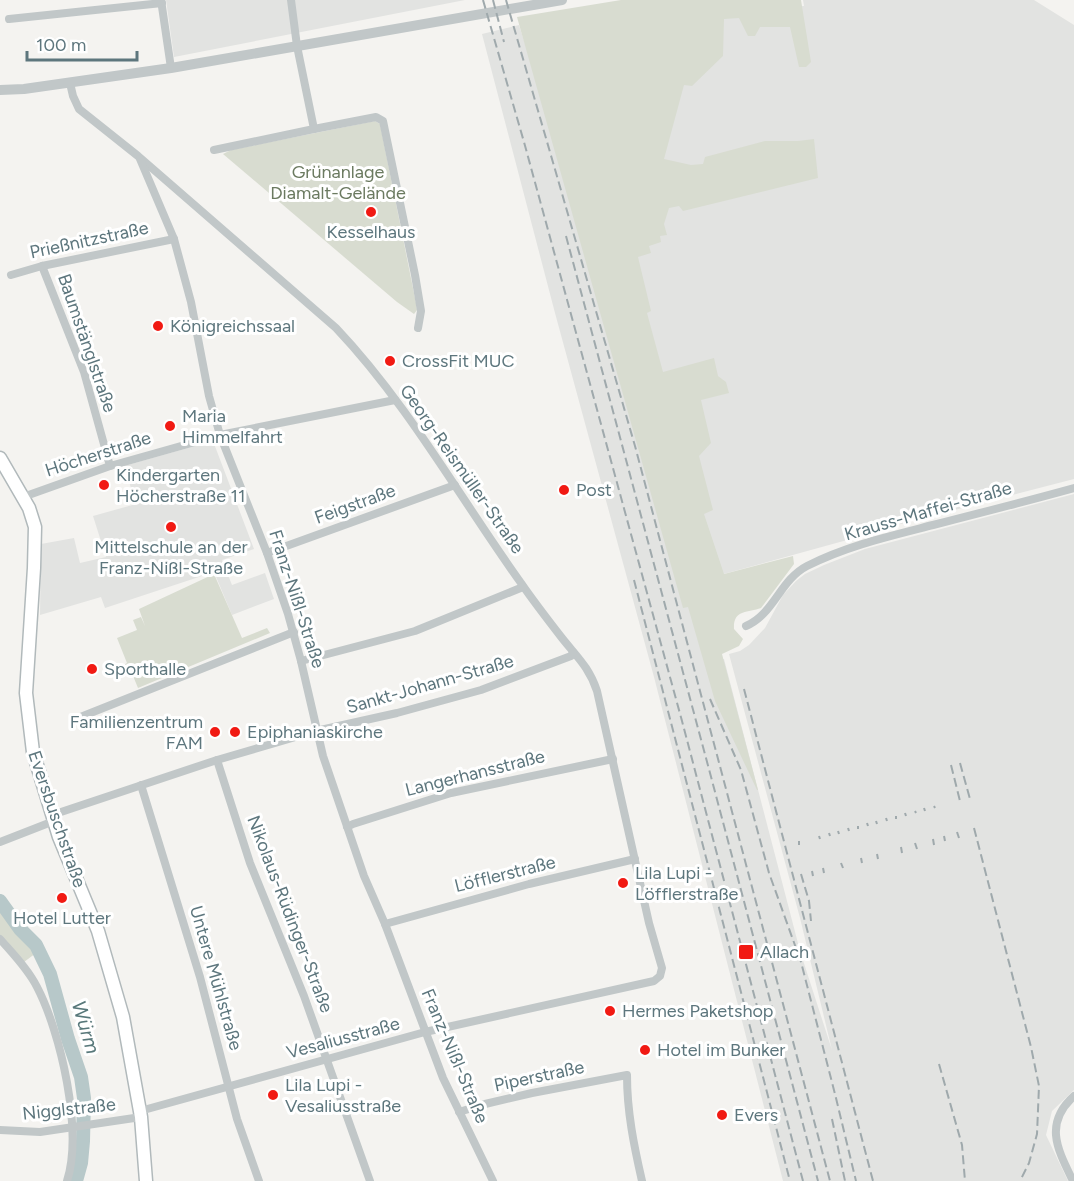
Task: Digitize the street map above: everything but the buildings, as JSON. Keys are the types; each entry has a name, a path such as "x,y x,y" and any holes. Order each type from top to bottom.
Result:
{"main road":[{"name":"Eversbuschstraße","path":"0,458 29,508 35,527 26,693 33,752 53,818 98,931 116,988 129,1044 141,1114 146,1181"}],"street":[{"path":"291,0 297,46 314,129"},
{"path":"0,90 70,83 171,68 562,0"},
{"path":"9,19 161,1 171,68"},
{"name":"Georg-Reismüller-Straße","path":"70,83 72,96 79,109 138,156 336,328 351,344 455,485 523,587 573,652 584,662 591,675 613,759 649,923 662,968 660,976"},
{"path":"214,150 371,117 380,118 383,122 415,274 421,311 418,328"},
{"name":"Franz-Nißl-Straße","path":"138,156 174,239 191,302 220,435 267,553 294,632 316,732 347,827 425,1032 459,1112 493,1181"},
{"name":"Prießnitzstraße","path":"11,275 42,266 174,239"},
{"name":"Baumstänglstraße","path":"42,266 84,372 110,466"},
{"name":"Höcherstraße","path":"23,497 110,466 220,435 394,400"},
{"name":"Feigstraße","path":"267,553 455,485"},
{"name":"Krauss-Maffei-Straße","path":"746,626 764,616 795,574 836,554 869,542 1074,488"},
{"path":"301,661 415,631 523,587"},
{"path":"78,718 294,632"},
{"name":"Sankt-Johann-Straße","path":"0,842 53,818 141,785 217,760 316,732 481,690 571,656 573,652"},
{"name":"Langerhansstraße","path":"347,827 451,793 613,759"},
{"name":"Nikolaus-Rüdinger-Straße","path":"217,760 250,863 304,996 370,1181"},
{"name":"Untere Mühlstraße","path":"141,785 200,977 249,1158 259,1181"},
{"name":"Löfflerstraße","path":"385,924 518,886 635,860"},
{"path":"0,939 32,978 44,1004 60,1055 74,1128 71,1167 67,1181"},
{"name":"Vesaliusstraße","path":"141,1114 425,1032 651,981 660,976"},
{"name":"Piperstraße","path":"459,1112 484,1104 627,1075 628,1112 642,1181"},
{"path":"1073,1181 1059,1151 1055,1130 1063,1108 1074,1096"},
{"name":"Nigglstraße","path":"0,1130 40,1132 74,1128 141,1114"}],"shaded area":[{"path":"166,0 465,0 174,57"},
{"path":"803,0 1034,0 1074,25 1074,479 858,535 858,537 720,575 626,255 684,80 717,11 804,6"},
{"path":"519,25 721,659 724,659 800,951 832,1050 800,918 729,654 749,645 765,628 783,595 796,581 824,565 865,549 1074,494 1074,1090 1052,1111 1046,1135 1068,1181 783,1181 654,677 482,34"},
{"name":"Mittelschule an der Franz-Nißl-Straße","path":"213,441 254,549 222,560 232,585 265,573 274,599 232,615 214,572 105,608 101,597 40,615 41,544 74,538 80,563 106,557 93,516 136,504 124,466"}],"green space":[{"path":"621,0 801,0 811,62 806,67 799,67 790,27 760,27 755,36 748,36 739,18 724,19 723,56 692,86 684,85 664,159 691,165 703,164 705,157 765,141 814,139 818,178 683,211 679,206 669,208 664,224 667,235 660,236 661,242 649,246 651,253 638,257 651,311 647,313 663,372 714,358 718,376 726,382 729,393 701,400 711,443 699,456 713,510 704,514 724,574 793,556 794,564 761,608 742,613 736,618 734,629 743,639 739,646 722,654 758,790 715,701 688,607 683,608 517,17"},
{"name":"Grünanlage Diamalt-Gelände","path":"375,121 380,124 416,303 417,310 414,314 223,154 231,150"},
{"path":"214,574 242,638 267,628 270,633 138,688 131,671 126,671 124,665 127,663 117,638 137,630 133,620 141,617 145,626 139,609"},
{"path":"0,909 18,935 36,953 24,962 0,936"}],"waterway":[{"name":"Würm","path":"0,901 20,929 36,945 50,974 81,1077 84,1098 83,1141 81,1163 76,1181"}],"railway":[{"path":"483,0 682,721 803,1181"},
{"path":"493,0 504,42"},
{"path":"506,0 635,446 830,1181"},
{"path":"566,236 818,1181"},
{"path":"634,580 790,1181"},
{"path":"744,689 873,1181"},
{"path":"710,699 741,770 769,873 801,962 856,1181"},
{"path":"960,763 970,799"},
{"path":"951,765 960,801"},
{"path":"974,828 1039,1086 1037,1134 1029,1163 1020,1181"},
{"path":"957,832 959,838"},
{"path":"944,836 945,841"},
{"path":"933,839 934,845"},
{"path":"915,843 917,849"},
{"path":"901,847 902,853"},
{"path":"877,854 878,859"},
{"path":"861,858 862,863"},
{"path":"841,863 843,868"},
{"path":"823,868 824,873"},
{"path":"812,871 813,876"},
{"path":"801,874 809,901 811,921"},
{"path":"939,1064 962,1145 965,1181"},
{"path":"832,1119 845,1181"}],"place":[{"name":"Kesselhaus","path":"371,212"},
{"name":"Königreichssaal","path":"158,326"},
{"name":"CrossFit MUC","path":"390,361"},
{"name":"Maria Himmelfahrt","path":"170,426"},
{"name":"Kindergarten Höcherstraße 11","path":"104,485"},
{"name":"Post","path":"564,490"},
{"name":"Mittelschule an der Franz-Nißl-Straße","path":"171,527"},
{"name":"Sporthalle","path":"92,669"},
{"name":"Familienzentrum FAM","path":"215,732"},
{"name":"Epiphaniaskirche","path":"235,732"},
{"name":"Lila Lupi - Löfflerstraße","path":"623,883"},
{"name":"Hotel Lutter","path":"62,898"},
{"name":"Allach","path":"746,952"},
{"name":"Hermes Paketshop","path":"610,1011"},
{"name":"Hotel im Bunker","path":"645,1050"},
{"name":"Lila Lupi - Vesaliusstraße","path":"273,1095"},
{"name":"Evers","path":"722,1115"}]}
